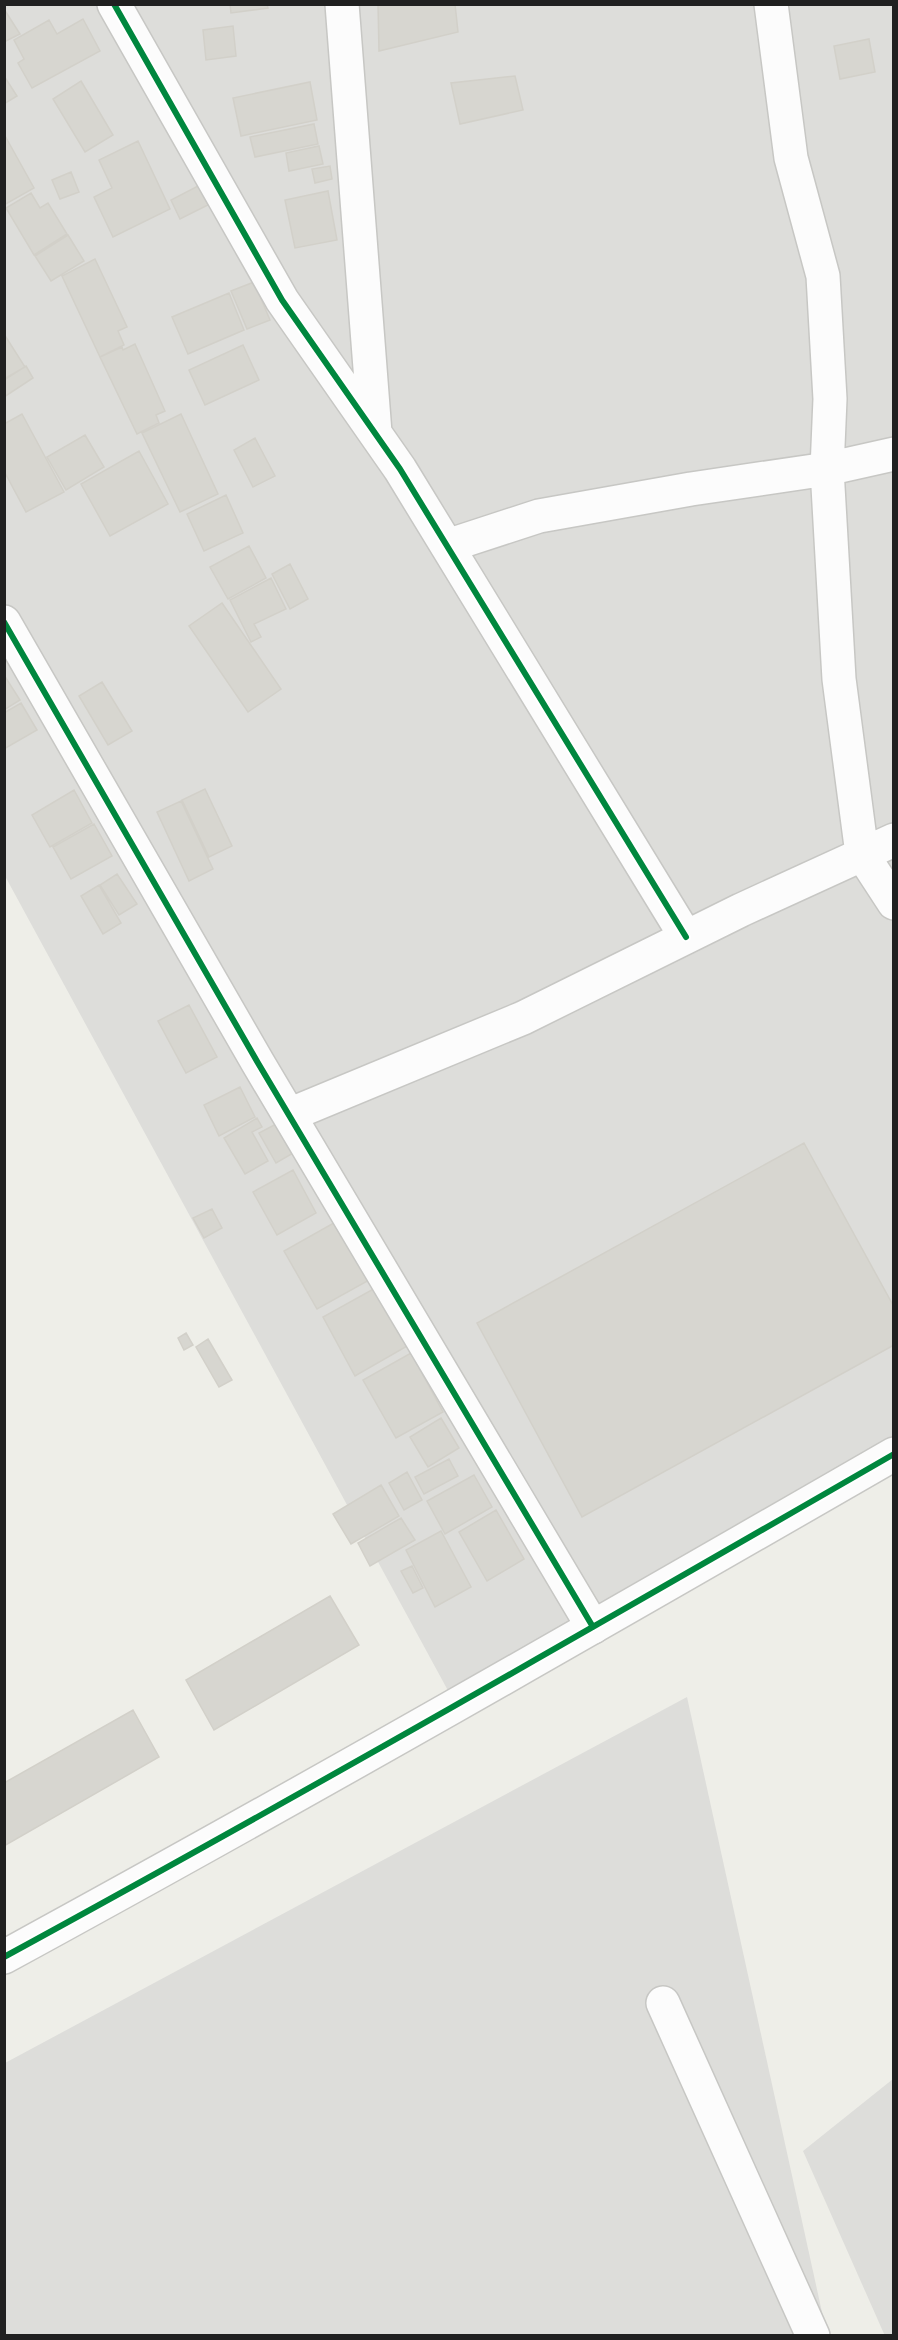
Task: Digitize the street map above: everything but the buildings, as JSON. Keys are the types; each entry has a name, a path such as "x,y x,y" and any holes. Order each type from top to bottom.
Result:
{"street":[{"path":"114,4 282,300 400,469 686,937"},
{"path":"342,4 375,433"},
{"path":"771,4 791,158 823,276 830,399 827,469 839,679 862,854 894,903"},
{"path":"447,546 539,516 691,489 827,469 894,454"},
{"path":"4,622 289,1115 593,1627"},
{"path":"289,1115 523,1018 686,937 894,840"},
{"path":"4,1957 593,1627 894,1454"},
{"path":"663,2003 813,2336"}],"shaded area":[{"path":"4,5 893,5 893,1473 458,1709 5,876"},
{"path":"687,1697 827,2335 5,2336 5,2063"},
{"path":"893,2079 894,2335 885,2336 803,2151"}],"cycle path":[{"path":"114,4 282,300 400,469 686,937"},
{"path":"4,622 258,1063 593,1627"},
{"path":"4,1957 562,1645 894,1454"}]}
